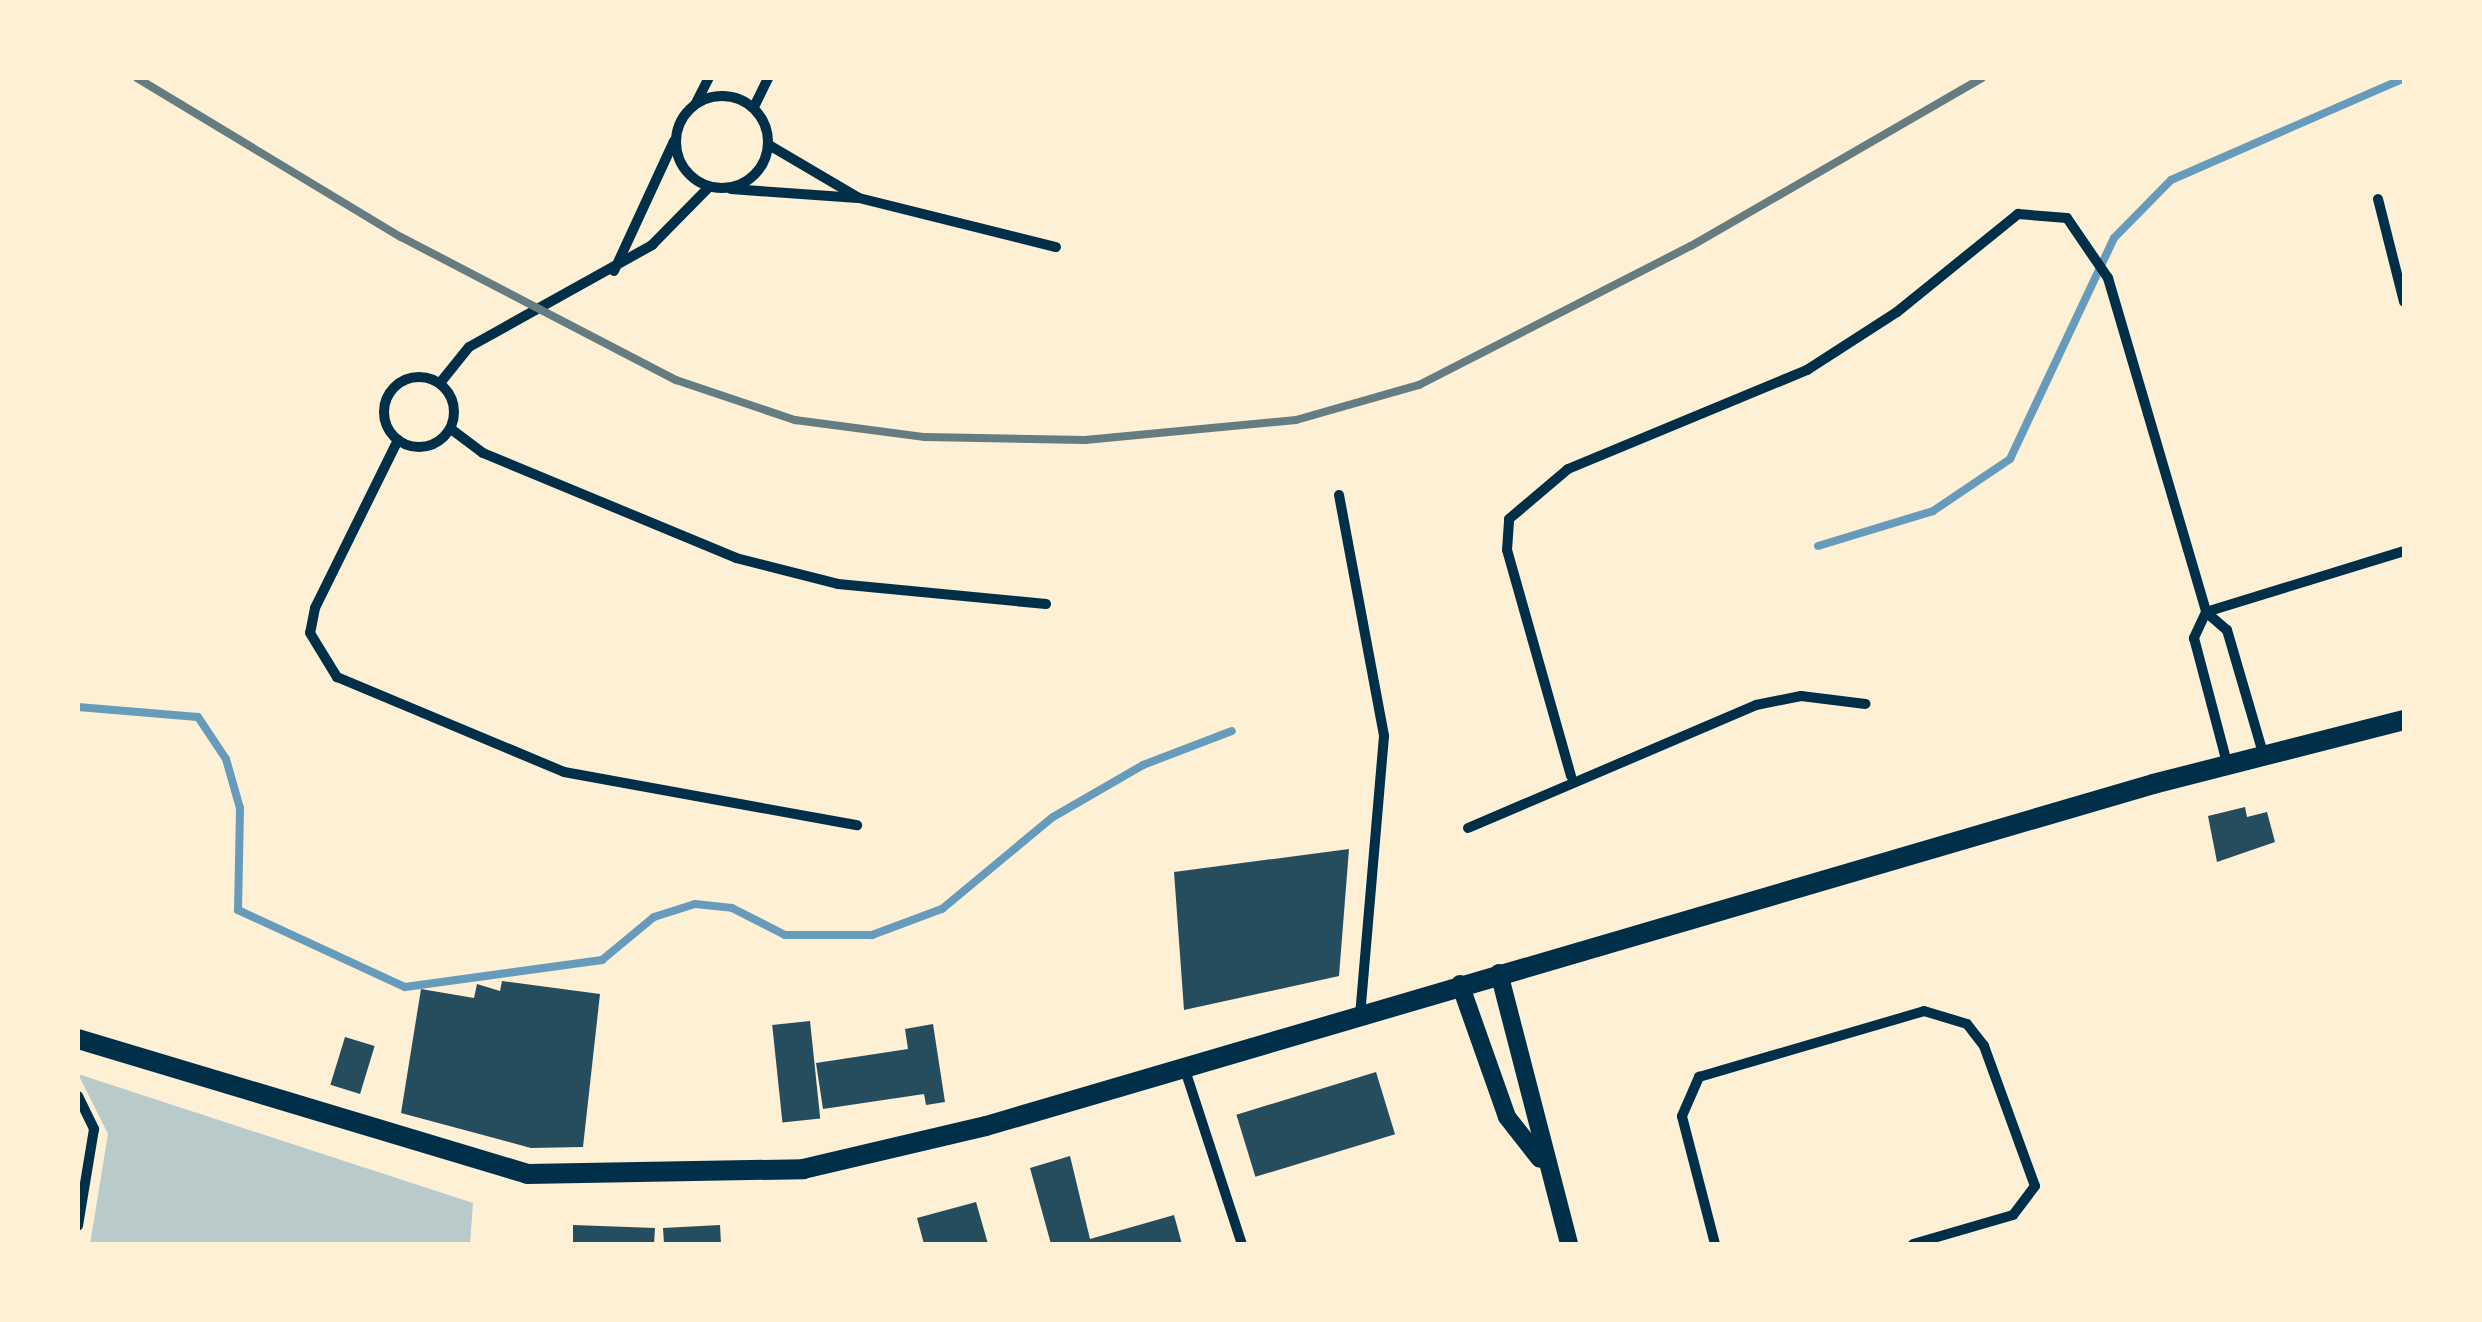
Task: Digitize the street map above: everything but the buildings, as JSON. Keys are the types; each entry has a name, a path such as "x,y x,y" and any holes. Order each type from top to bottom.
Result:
{"main road":[{"path":"78,1039 447,1157 594,1177 804,1169 1185,1070 1460,984 2227,763 2404,720"}],"street":[{"path":"614,272 675,139 710,78"},
{"path":"768,78 754,107 770,145 859,198"},
{"path":"696,104 715,96 754,107"},
{"path":"675,139 685,168 709,187 859,198 1056,247"},
{"path":"728,188 748,181 770,145"},
{"path":"440,383 455,412 451,428 427,447 398,440 384,413 396,385 440,383 470,347 614,272 709,187"},
{"path":"2378,199 2404,302"},
{"path":"1571,776 1507,550 1509,519 1527,496 1568,469 1807,370 1897,312 2018,214 2067,218 2084,236 2108,278 2206,612 2227,630 2264,753"},
{"path":"451,428 483,454 736,558 838,584 1046,604"},
{"path":"398,440 315,608 310,633 337,677 564,772 857,826"},
{"path":"1339,495 1384,736 1360,1015"},
{"path":"2227,763 2194,638 2206,612 2404,551"},
{"path":"1468,828 1571,776 1756,705 1801,696 1866,704"},
{"path":"1499,973 1537,1108 1540,1159 1569,1244"},
{"path":"1460,984 1507,1116 1540,1159"},
{"path":"1715,1244 1693,1173 1686,1094 1718,1066 1924,1011 1946,1014 1984,1046 2032,1168 2030,1200 2013,1215 1913,1244"},
{"path":"1185,1070 1242,1244"},
{"path":"78,1096 94,1128 78,1226"}],"shaded area":[{"path":"78,1074 473,1203 470,1244 90,1244 108,1134"}],"waterway":[{"path":"1818,546 1933,511 2010,459 2114,238 2171,180 2404,78"},
{"path":"78,707 198,717 226,759 240,808 238,910 405,987 602,960 654,917 695,904 732,908 785,935 872,935 942,909 1053,817 1143,765 1232,731"}],"railway":[{"path":"137,78 401,237 676,380 795,420 925,437 1085,440 1296,420 1419,385 1691,246 1982,78"}]}
